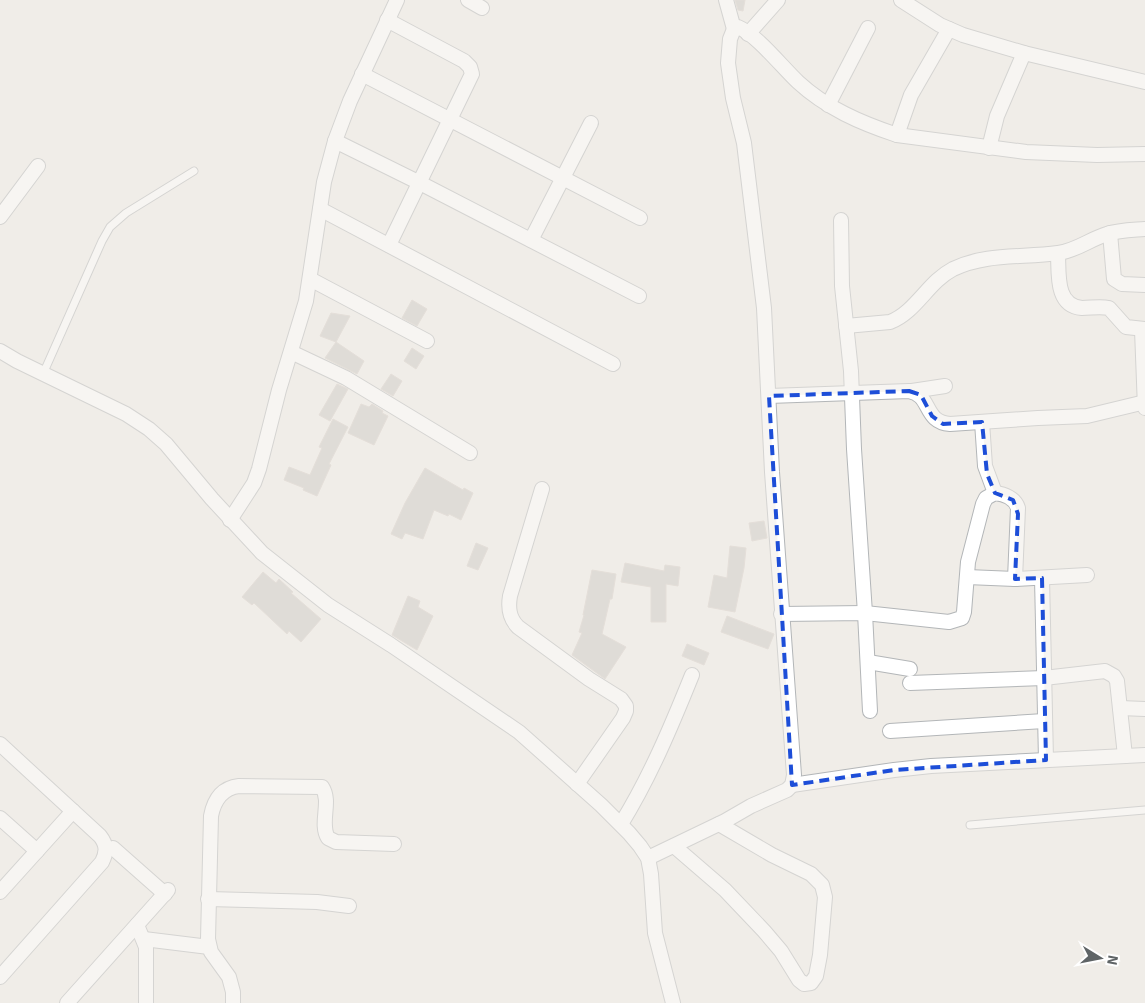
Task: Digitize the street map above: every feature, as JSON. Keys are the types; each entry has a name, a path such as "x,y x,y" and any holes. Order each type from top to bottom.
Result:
{"street":[{"path":"230,520 254,483 259,469 273,413 306,301 324,182 335,141 362,74 397,0"},
{"path":"468,0 482,8"},
{"path":"648,858 787,790 792,785 794,775 781,614 764,308 748,167 732,98 728,70 730,39 734,29 726,0"},
{"path":"748,34 778,0"},
{"path":"901,0 927,18 949,29 998,46 1145,82"},
{"path":"387,20 464,61 470,67 471,79 389,245"},
{"path":"734,29 738,27 748,34 798,82 828,105 878,129 897,135 989,148 1068,154 1145,154"},
{"path":"828,105 868,28"},
{"path":"897,135 912,95 949,29"},
{"path":"989,148 997,116 1024,53"},
{"path":"362,74 640,218"},
{"path":"532,240 591,122"},
{"path":"335,141 639,296"},
{"path":"0,217 38,166"},
{"path":"320,209 613,364"},
{"path":"841,220 842,286 852,393 870,711"},
{"path":"846,326 896,320 940,277 975,260 1058,254 1080,247 1110,233 1145,229"},
{"path":"1110,233 1114,279 1125,285 1145,284"},
{"path":"1058,254 1061,292 1066,302 1080,308 1109,308 1126,327 1143,329 1145,408"},
{"path":"310,279 427,341"},
{"path":"0,351 126,414 149,429 166,444 191,472 212,500 262,553 328,605 492,712 519,732 621,824 648,858 651,874 655,933 674,1003"},
{"path":"291,352 346,378 470,452"},
{"path":"769,396 912,391 945,386"},
{"path":"912,391 921,395 932,416 943,424 1087,416 1145,402"},
{"path":"982,422 985,466 995,492"},
{"path":"542,489 510,596 509,609 511,618 518,627 584,675 620,698 626,706 623,718 578,784"},
{"path":"781,614 865,613 949,622 956,621 964,615 971,548 983,504 986,498 995,492 1014,500 1018,508 1015,579"},
{"path":"967,578 1015,579 1087,575"},
{"path":"1042,578 1046,760"},
{"path":"868,662 910,676 1044,678 1075,676 1100,670 1105,671 1114,676 1117,681 1125,756"},
{"path":"621,824 653,767 692,675"},
{"path":"1120,708 1145,709"},
{"path":"890,731 1044,721"},
{"path":"0,744 73,811 104,842 106,850 102,862 0,977"},
{"path":"792,785 894,770 1145,755"},
{"path":"234,1003 230,977 209,947 207,932 212,808 224,791 234,787 322,787 326,793 325,832 328,838 336,842 394,844"},
{"path":"0,892 73,811"},
{"path":"0,818 37,851"},
{"path":"674,846 725,890 764,931 781,951 799,980 804,984 811,983 816,976 820,955 825,897 822,885 811,874 772,855 719,824"},
{"path":"67,1003 167,892 113,848"},
{"path":"208,899 317,902 348,906"},
{"path":"137,925 147,953 146,1003"},
{"path":"119,945 144,942 209,947"}],"lane":[{"path":"43,374 110,227 126,213 194,171"},
{"path":"970,824 1145,810"}],"highlighted area":[{"path":"909,391 921,395 932,416 943,424 982,422 987,474 995,493 1013,500 1018,514 1015,579 1042,578 1046,760 894,770 792,785 769,396"}],"building":[{"path":"735,0 745,0 743,11 738,10"},
{"path":"412,300 427,309 417,326 402,318"},
{"path":"331,313 350,316 336,342 320,336"},
{"path":"336,342 364,361 357,374 325,358"},
{"path":"412,348 424,356 416,369 404,361"},
{"path":"391,374 402,381 393,396 381,389"},
{"path":"337,384 348,389 330,421 319,415"},
{"path":"361,404 369,407 372,404 388,416 374,445 348,433"},
{"path":"333,419 348,427 329,464 331,465 317,496 303,490 304,488 284,480 289,467 310,475 322,448 319,447"},
{"path":"425,468 463,490 464,488 473,493 461,520 434,510 423,539 405,533 402,539 391,534 405,503"},
{"path":"764,521 767,538 752,541 749,523"},
{"path":"476,543 488,548 478,570 467,566"},
{"path":"730,546 746,548 735,612 708,607 714,575 727,578"},
{"path":"625,563 664,571 665,565 680,567 678,586 666,584 666,622 651,622 651,587 621,582"},
{"path":"592,570 616,574 612,599 610,599 602,634 626,647 605,679 572,655 582,633 579,632"},
{"path":"263,572 276,583 279,579 293,592 291,593 321,619 301,642 289,631 287,634 254,603 252,605 242,597"},
{"path":"408,596 420,601 418,607 433,616 417,650 392,635"},
{"path":"727,616 774,634 768,649 721,632"},
{"path":"687,644 709,653 704,665 682,656"}]}
